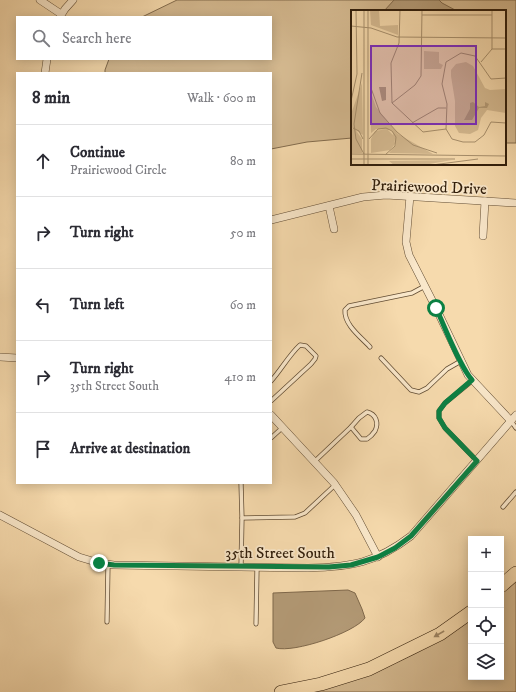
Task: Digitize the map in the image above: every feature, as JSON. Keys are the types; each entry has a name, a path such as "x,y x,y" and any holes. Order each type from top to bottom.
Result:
{"highway":[{"path":"504,583 516,573"},
{"path":"281,692 321,684 370,669 440,634 468,614"}],"street":[{"path":"40,0 61,15 73,0"},
{"path":"45,72 47,60"},
{"name":"Prairiewood Drive","path":"272,220 363,197 386,195 516,203"},
{"path":"410,196 406,242 409,255 468,375 511,421"},
{"path":"483,236 485,201"},
{"path":"329,206 334,229"},
{"path":"0,358 16,358"},
{"name":"35th Street South","path":"0,515 78,557 99,563 241,567 339,567 378,557 395,548 411,536 516,415"},
{"path":"272,417 335,485 356,514 378,557"}],"lane":[{"path":"370,347 347,322 345,310 349,306 412,293 425,286"},
{"path":"272,380 281,370 294,350 300,345 306,346 316,356 316,359 272,400"},
{"path":"381,358 411,390 419,392 427,388 447,369 461,361"},
{"path":"472,380 445,403 439,411 439,418 445,428 477,461"},
{"path":"314,462 359,418 367,412 371,413 376,420 375,431 367,439 361,439 351,427"},
{"path":"511,421 516,428"},
{"path":"272,437 282,428"},
{"path":"241,484 241,567"},
{"path":"242,518 296,517 305,513 335,485"},
{"path":"503,507 516,492"},
{"path":"107,622 108,564"},
{"path":"256,624 257,567"}],"shaded area":[{"path":"177,0 516,0 516,143 506,143 506,10 351,10 351,138 307,142 272,149 272,72 105,72 105,70 109,60 272,60 272,16 144,16"},
{"path":"394,0 439,0 455,10 385,10"},
{"path":"516,580 516,692 307,692 367,673 412,655 468,620 468,680 504,680 504,591"},
{"path":"348,590 355,593 365,618 359,624 349,630 309,645 285,649 276,648 273,642 273,593"}],"route":[{"path":"99,563 114,565 308,568 339,567 378,557 395,548 411,536 477,461 445,428 439,418 439,411 445,403 472,380 461,361 436,308"}]}
